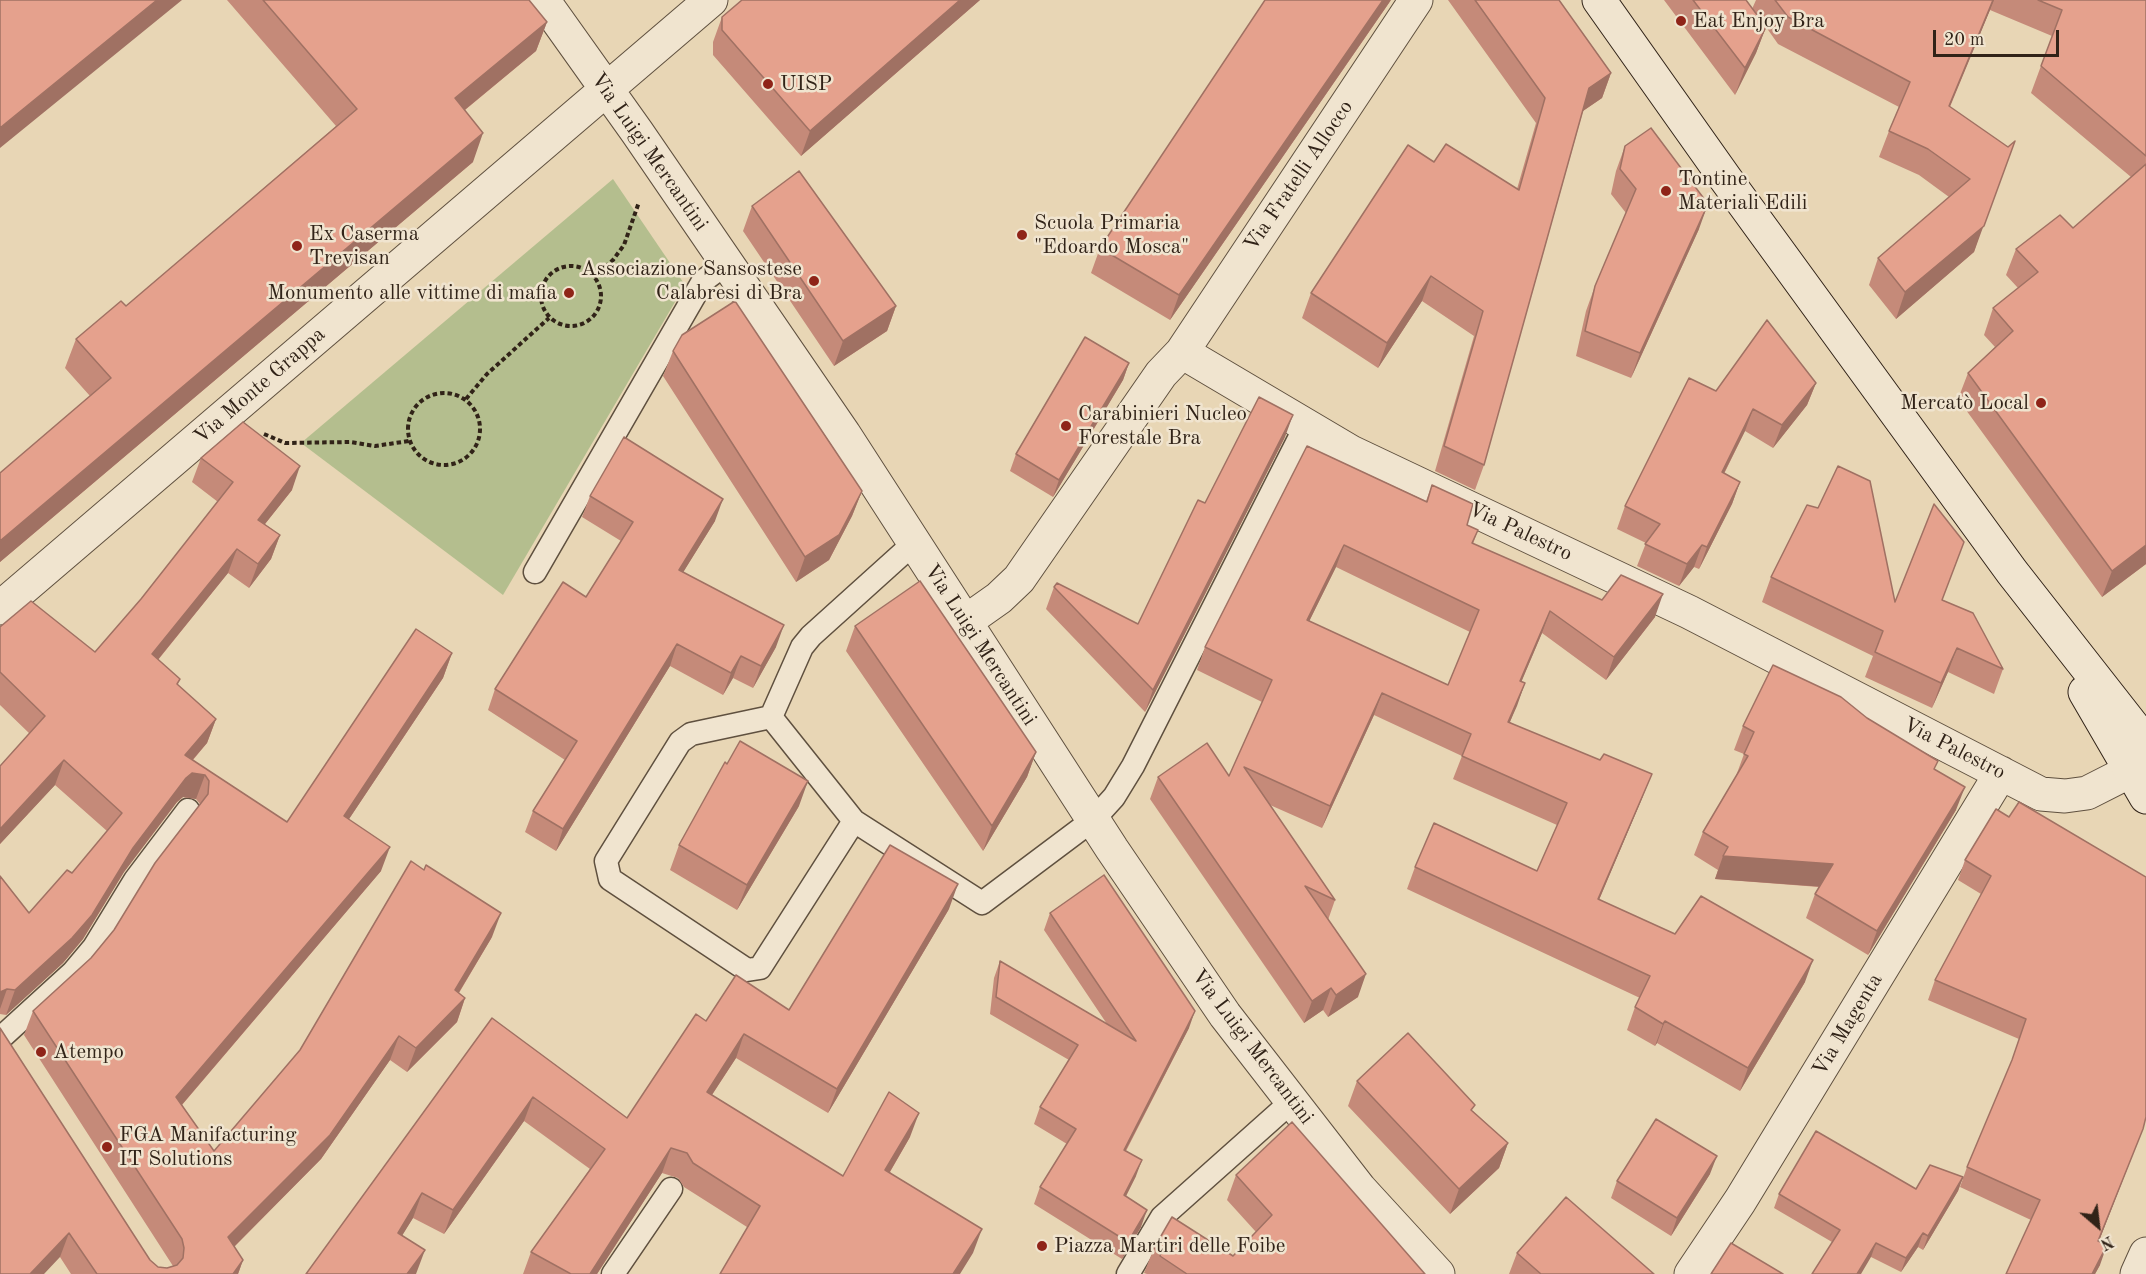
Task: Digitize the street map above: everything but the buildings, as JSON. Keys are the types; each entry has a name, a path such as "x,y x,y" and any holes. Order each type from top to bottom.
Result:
{"street":[{"name":"Via Luigi Mercantini","path":"543,0 655,158 844,434 964,622 1225,1015 1360,1189 1438,1274"},
{"name":"Via Monte Grappa","path":"0,608 711,0"},
{"name":"Via Fratelli Allocco","path":"1182,352 1416,0"},
{"path":"1599,0 1732,188 2025,589 2146,743"},
{"name":"Via Palestro","path":"1182,352 1351,452 1689,612 2041,794 2065,796 2087,793 2141,777"},
{"path":"964,622 999,598 1019,579 1161,374 1182,352"},
{"path":"2025,589 2141,777"},
{"name":"Via Magenta","path":"1691,1274 1740,1201 2001,773"},
{"path":"2,1034 22,1066"},
{"path":"2137,1274 2146,1254"}],"lane":[{"path":"535,572 703,281 726,264"},
{"path":"771,717 854,821 982,903 1094,819 1114,797 1133,766 1306,425"},
{"path":"771,717 802,647 811,636 913,544"},
{"path":"771,717 691,734 680,742 606,861 610,879 747,970 760,968 854,821"},
{"path":"2,1034 73,972 94,947 135,880 188,810"},
{"path":"1128,1274 1162,1217 1291,1102"},
{"path":"613,1274 671,1189"}],"path":[{"path":"594,277 613,260 624,245 655,158"},
{"path":"578,266 594,277 602,296 600,306 587,322 568,327 549,318 543,310 540,291 550,274 558,269 578,266"},
{"path":"466,399 488,374 549,318"},
{"path":"442,392 466,399 474,407 481,430 472,452 463,460 452,464 429,462 419,455 409,441 408,422 419,401 442,392"},
{"path":"224,418 285,443 350,442 375,446 409,441"}],"green space":[{"path":"613,179 685,285 503,595 301,443"}],"place":[{"name":"Eat Enjoy Bra","path":"1681,21"},
{"name":"UISP","path":"768,84"},
{"name":"Tontine Materiali Edili","path":"1666,191"},
{"name":"Scuola Primaria \"Edoardo Mosca\"","path":"1022,235"},
{"name":"Ex Caserma Trevisan","path":"297,246"},
{"name":"Associazione Sansostese Calabresi di Bra","path":"814,281"},
{"name":"Monumento alle vittime di mafia","path":"569,293"},
{"name":"Mercatò Local","path":"2041,403"},
{"name":"Carabinieri Nucleo Forestale Bra","path":"1066,426"},
{"name":"Atempo","path":"41,1052"},
{"name":"FGA Manifacturing IT Solutions","path":"107,1147"},
{"name":"Piazza Martiri delle Foibe","path":"1042,1246"}]}
